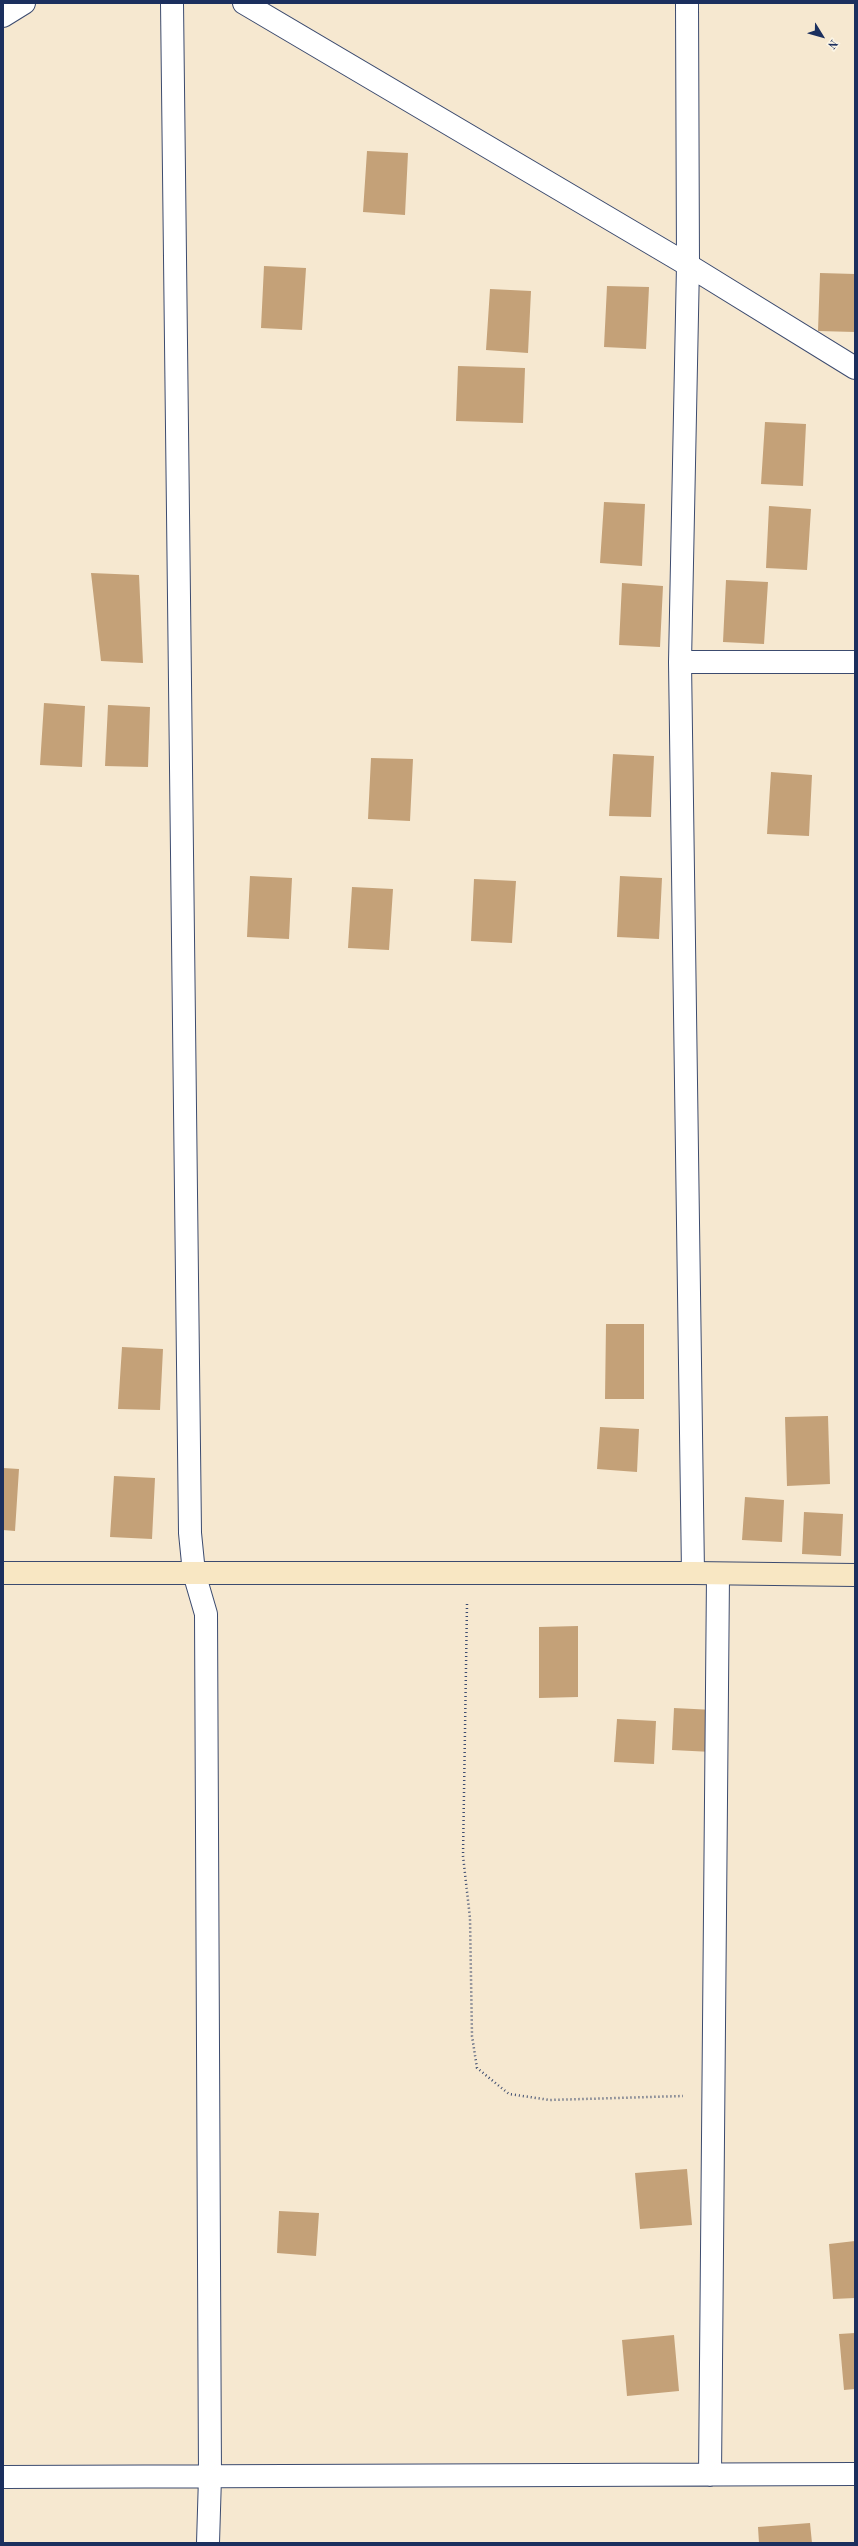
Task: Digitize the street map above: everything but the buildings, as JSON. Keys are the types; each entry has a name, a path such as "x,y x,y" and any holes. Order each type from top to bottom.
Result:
{"street":[{"path":"3,16 24,3"},
{"path":"172,3 190,1533 194,1573 206,1614 210,2477 208,2543"},
{"path":"244,3 688,265 855,368"},
{"path":"687,3 688,265 680,662 693,1573"},
{"path":"680,662 855,662"},
{"path":"3,1573 693,1573 718,1575 855,1576"},
{"path":"710,2475 718,1575"},
{"path":"3,2477 855,2474"}],"path":[{"path":"468,1573 463,1856 470,1918 472,2036 477,2068 508,2094 550,2100 714,2096"}]}
